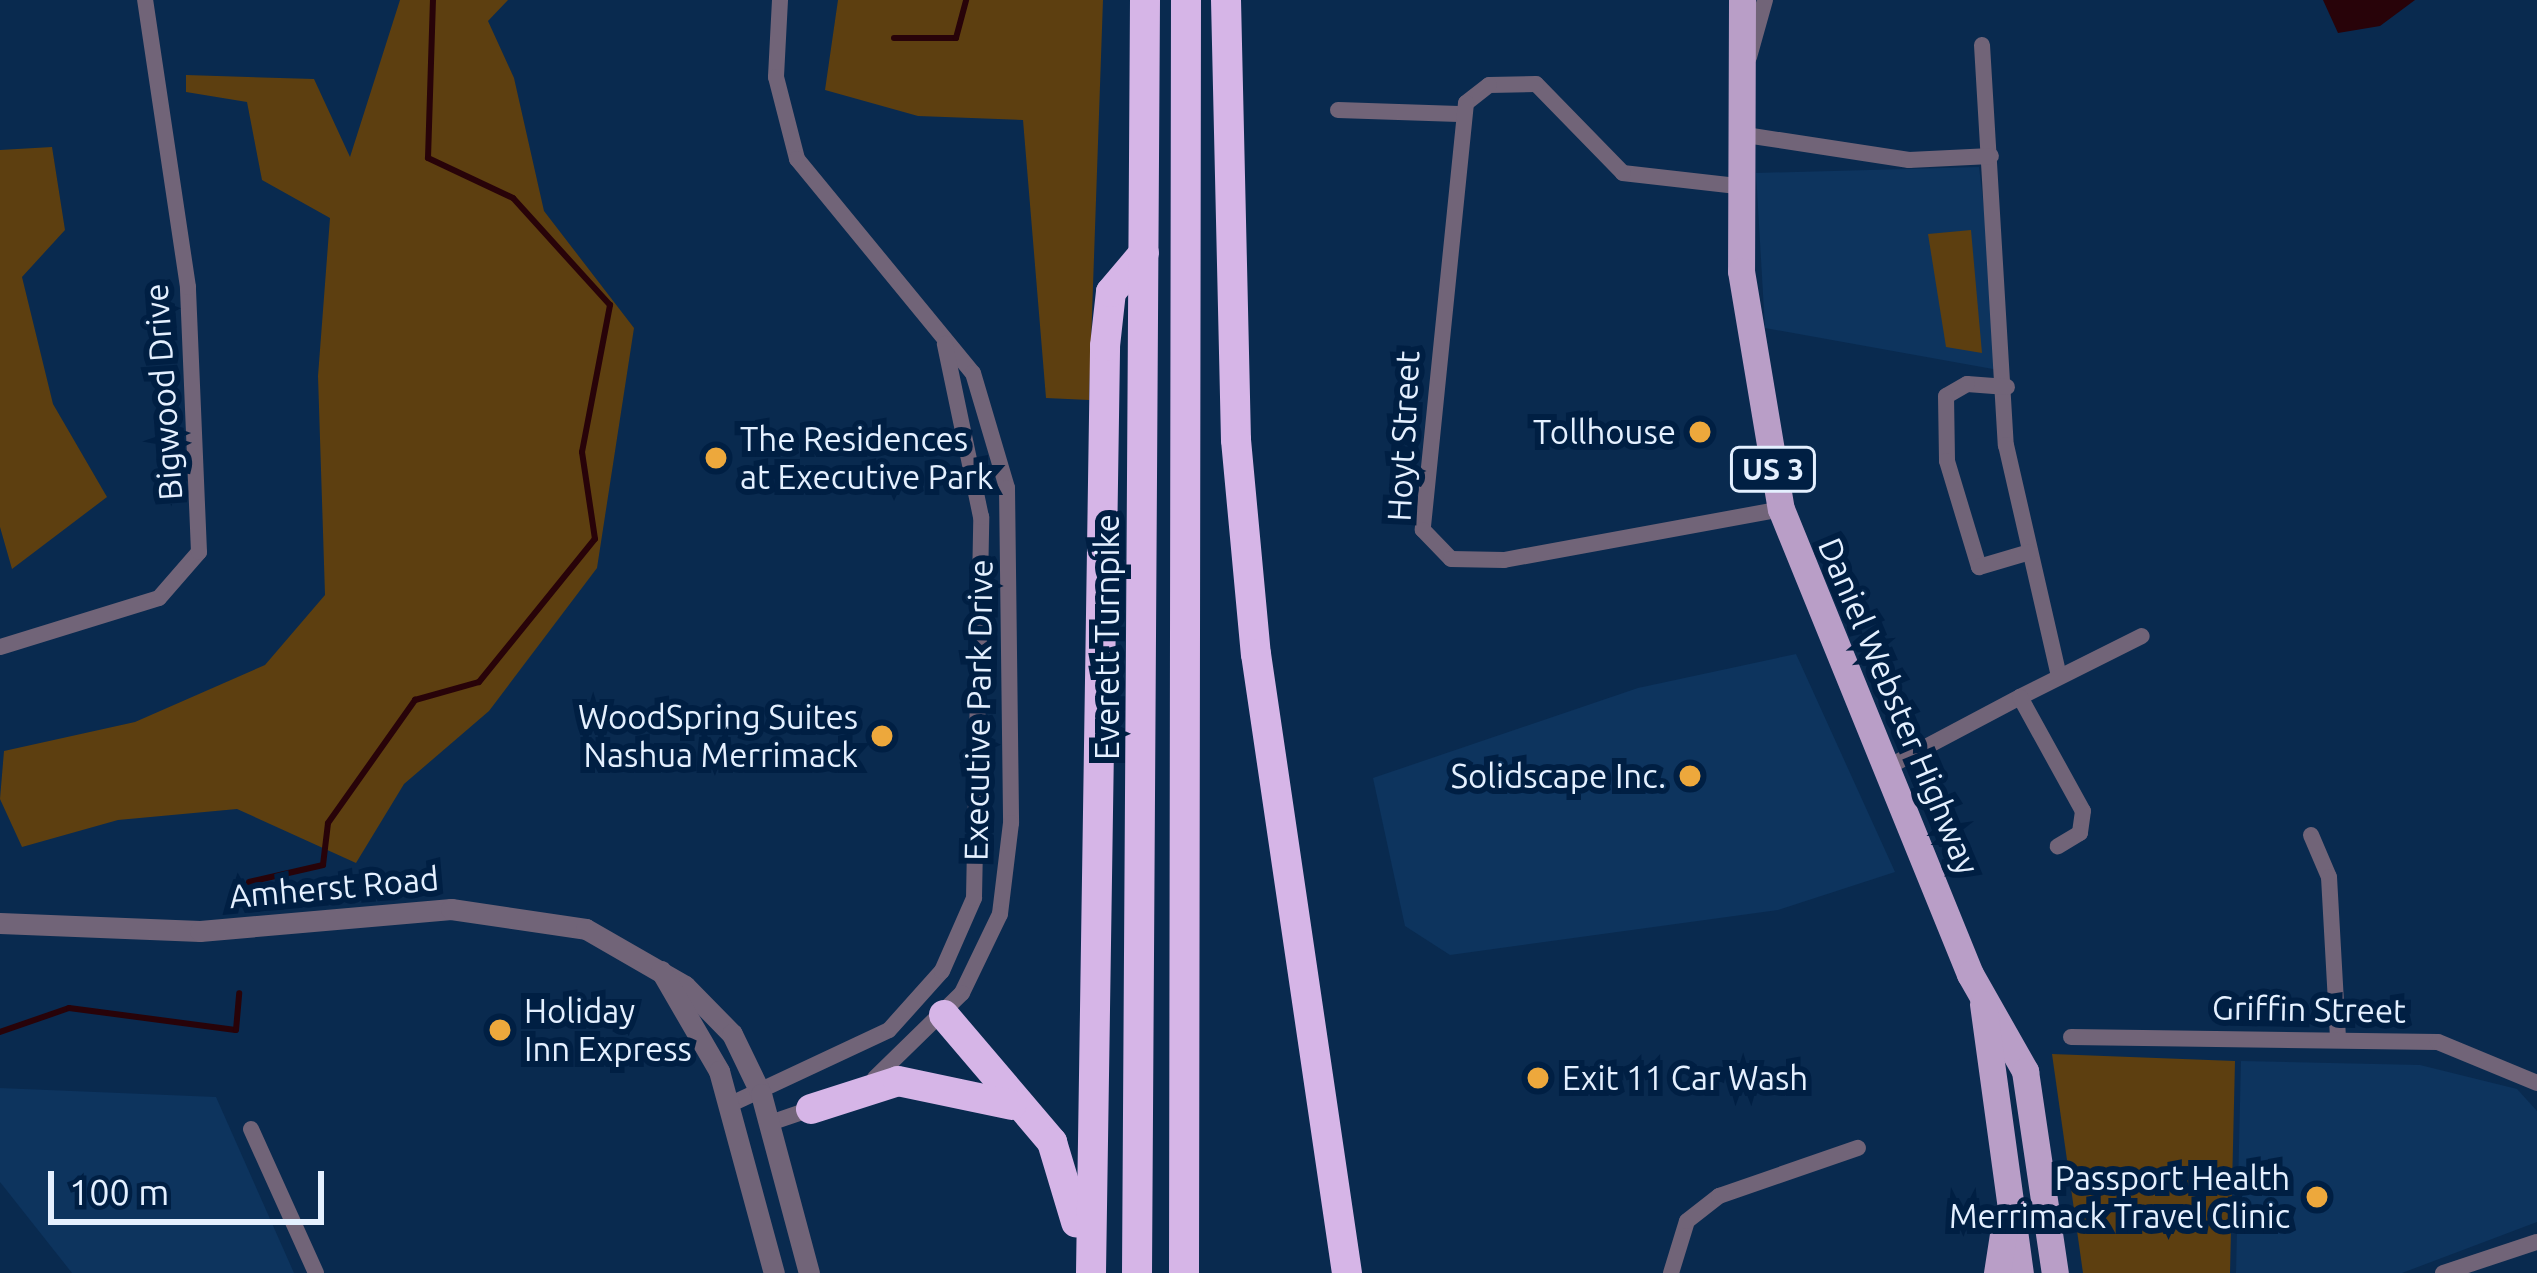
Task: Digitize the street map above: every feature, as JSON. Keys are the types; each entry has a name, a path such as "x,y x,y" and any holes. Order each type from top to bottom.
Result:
{"highway":[{"name":"Everett Turnpike","path":"1138,1273 1145,0"},
{"path":"1184,1273 1186,0"},
{"path":"1226,0 1236,440 1254,630 1344,1226 1347,1273"},
{"path":"1091,1273 1106,346 1111,292 1144,254"},
{"path":"936,1003 1068,1174 1078,1273"},
{"path":"812,1109 898,1081 960,1086 1024,1112"},
{"path":"1344,1226 1374,1273"}],"main road":[{"name":"Daniel Webster Highway","path":"1742,0 1737,186 1748,342 1781,509 1983,1004 2025,1071 2056,1273"},
{"name":"Daniel Webster Highway","path":"1983,1004 2020,1273"},
{"path":"1997,1273 2009,1194"}],"street":[{"name":"Bigwood Drive","path":"0,646 159,598 200,552 188,287 145,0"},
{"name":"Executive Park Drive","path":"770,1123 812,1109 893,1066 1000,914 1011,823 1007,488 986,396 797,159 776,77 780,0"},
{"path":"1739,92 1765,0"},
{"path":"1982,45 2008,386 2006,445 2059,676"},
{"path":"1338,110 1459,114 1489,86 1536,84 1623,173 1737,186"},
{"name":"Hoyt Street","path":"1459,114 1429,543 1451,559 1504,560 1781,509"},
{"path":"1738,134 1910,160 1991,156"},
{"name":"Executive Park Drive","path":"731,1104 860,1050 936,1003 974,898 983,811 980,517 945,344"},
{"path":"2008,386 1967,384 1946,396 1947,461 1979,567 2030,552"},
{"path":"1886,768 2142,635"},
{"path":"2020,697 2083,811 2080,833 2059,845"},
{"path":"2311,835 2329,878 2338,1038"},
{"name":"Amherst Road","path":"0,923 166,932 495,910 586,929 709,1003 761,1094 809,1273"},
{"path":"661,971 731,1104 771,1269"},
{"name":"Griffin Street","path":"2071,1037 2438,1042 2537,1083"},
{"path":"251,1129 316,1273"},
{"path":"1671,1273 1687,1221 1718,1196 1858,1148"},
{"path":"2443,1273 2537,1242"}],"shaded area":[{"path":"400,0 508,0 488,21 514,78 544,211 634,328 597,568 489,711 404,784 356,863 237,809 118,820 22,847 0,799 4,751 135,722 265,665 325,595 318,376 330,218 262,180 247,102 186,92 186,75 314,79 350,157"},
{"path":"838,0 1103,0 1089,400 1046,398 1023,120 918,116 825,90"},
{"path":"2323,0 2415,0 2380,26 2338,33"},
{"path":"52,147 65,230 22,277 53,404 107,497 12,569 0,527 0,150"},
{"path":"1979,167 2004,371 1765,328 1756,173"},
{"path":"1971,230 1982,353 1946,347 1928,234"},
{"path":"1796,654 1895,872 1778,910 1450,955 1405,926 1373,778 1638,688"},
{"path":"2052,1054 2235,1061 2230,1273 2083,1273"},
{"path":"2241,1061 2420,1065 2517,1089 2537,1111 2537,1222 2402,1273 2236,1273"},
{"path":"0,1088 216,1097 294,1273 72,1273 0,1182"}],"waterway":[{"path":"249,882 323,865 328,823 415,700 479,682 595,539 582,452 610,305 513,198 428,158 433,0"},
{"path":"894,38 956,38 966,0"},
{"path":"0,1032 69,1008 236,1030 239,993"}],"place":[{"name":"Tollhouse","path":"1700,432"},
{"name":"The Residences at Executive Park","path":"716,458"},
{"name":"WoodSpring Suites Nashua Merrimack","path":"882,736"},
{"name":"Solidscape Inc.","path":"1690,776"},
{"name":"Holiday Inn Express","path":"500,1030"},
{"name":"Exit 11 Car Wash","path":"1538,1078"},
{"name":"Passport Health Merrimack Travel Clinic","path":"2317,1197"}]}
